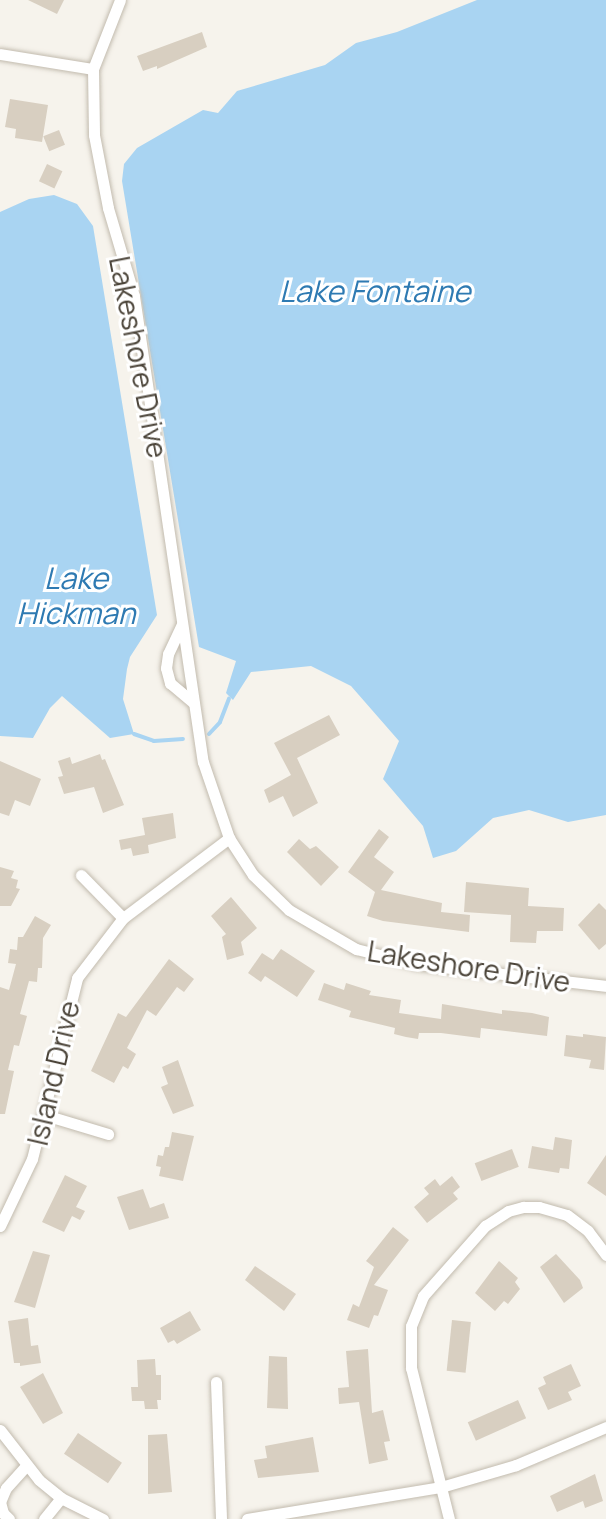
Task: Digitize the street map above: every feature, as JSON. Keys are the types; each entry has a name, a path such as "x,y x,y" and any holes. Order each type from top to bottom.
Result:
{"street":[{"name":"Lakeshore Drive","path":"120,0 93,69 94,135 108,208 134,296 206,775 229,838 253,875 289,910 356,949 416,964 606,986"},
{"path":"0,54 93,69"},
{"path":"182,624 168,654 166,668 170,683 194,703"},
{"name":"Island Drive","path":"0,1226 32,1159 45,1115 69,996 87,962 123,918 229,838"},
{"path":"81,875 123,918"},
{"path":"45,1115 108,1134"},
{"path":"449,1519 411,1368 411,1326 423,1296 485,1226 508,1211 523,1207 539,1207 567,1215 588,1231 606,1255"},
{"path":"216,1382 221,1519"},
{"path":"247,1519 441,1487 516,1465 606,1427"},
{"path":"0,1430 26,1466 61,1498 103,1519"},
{"path":"9,1519 3,1513 0,1502 6,1488 26,1466"},
{"path":"44,1519 61,1498"}],"water":[{"name":"Lake Fontaine","path":"477,0 606,0 606,815 568,822 529,810 493,818 456,851 433,858 423,826 383,779 399,741 351,686 311,666 251,672 233,700 226,693 236,661 199,647 122,181 124,164 137,148 203,110 218,113 237,91 325,65 356,43 397,32"},
{"name":"Lake Hickman","path":"54,195 77,204 93,226 157,615 130,657 127,669 123,699 134,734 110,738 62,696 50,708 33,738 0,736 0,212 29,199"}],"building":[{"path":"28,0 64,0 57,14"},
{"path":"202,32 207,47 157,69 157,66 143,71 137,56"},
{"path":"10,99 48,105 42,142 15,138 16,129 5,127"},
{"path":"59,130 65,145 49,151 43,136"},
{"path":"47,164 62,171 54,188 39,181"},
{"path":"329,715 340,735 297,758 318,803 293,817 283,796 269,803 264,790 291,775 274,743"},
{"path":"100,754 124,805 103,813 94,787 64,794 58,777 63,776 58,761 70,757 72,764"},
{"path":"0,761 41,779 30,806 15,800 9,816 0,813"},
{"path":"173,813 176,838 148,845 149,853 133,856 131,848 121,850 119,840 145,835 142,818"},
{"path":"379,829 389,837 374,857 394,872 381,890 442,903 441,912 470,915 469,932 383,921 367,916 375,892 348,872"},
{"path":"299,839 310,849 316,846 339,867 321,886 287,852"},
{"path":"0,867 14,871 11,878 18,880 16,888 20,889 11,906 0,906"},
{"path":"466,882 529,888 528,906 564,908 563,931 537,931 536,943 510,942 511,915 464,912"},
{"path":"231,897 257,928 241,942 244,955 227,960 222,937 226,934 211,916"},
{"path":"599,903 606,910 606,944 599,950 578,925"},
{"path":"35,916 51,925 43,938 42,968 38,968 37,982 29,981 20,1014 27,1016 19,1046 14,1045 8,1070 14,1071 5,1114 0,1114 0,987 9,990 16,964 8,963 10,949 17,950 18,937 23,937"},
{"path":"281,949 315,971 297,997 265,976 261,982 248,973 262,953 273,960"},
{"path":"169,959 194,979 184,992 177,987 156,1016 147,1010 127,1048 136,1054 128,1069 123,1066 114,1083 91,1071 118,1013 126,1017"},
{"path":"324,983 344,990 346,983 371,991 369,995 401,1000 399,1013 441,1019 442,1004 502,1014 502,1010 549,1017 547,1036 481,1028 480,1038 441,1033 419,1033 418,1039 406,1037 394,1034 395,1028 349,1017 351,1011 318,1000"},
{"path":"583,1034 606,1037 604,1070 589,1068 591,1060 564,1056 566,1035 583,1037"},
{"path":"178,1060 194,1106 173,1114 161,1087 168,1084 162,1067"},
{"path":"172,1132 194,1136 183,1181 159,1176 161,1167 156,1166 158,1155 163,1156 165,1147 169,1147"},
{"path":"555,1137 572,1140 569,1169 560,1168 559,1173 528,1168 532,1146 553,1150"},
{"path":"512,1149 519,1167 481,1181 475,1163"},
{"path":"606,1155 606,1196 587,1183"},
{"path":"65,1175 87,1186 76,1207 85,1211 80,1220 72,1216 64,1232 42,1222"},
{"path":"452,1176 460,1187 453,1193 458,1199 427,1223 414,1207 429,1194 424,1188 435,1179 440,1186"},
{"path":"143,1189 150,1208 164,1203 169,1218 129,1230 117,1197"},
{"path":"393,1227 409,1240 374,1285 388,1290 378,1316 374,1315 369,1328 347,1320 353,1304 359,1307 374,1267 366,1261"},
{"path":"33,1251 50,1255 35,1308 14,1302"},
{"path":"556,1254 580,1280 583,1288 564,1303 540,1267"},
{"path":"499,1261 518,1278 515,1282 520,1289 508,1304 504,1301 495,1311 475,1293"},
{"path":"255,1266 296,1294 284,1311 245,1280"},
{"path":"190,1311 201,1330 177,1344 174,1340 168,1343 160,1328"},
{"path":"28,1318 31,1346 38,1345 41,1363 20,1366 20,1363 14,1363 8,1321"},
{"path":"452,1320 471,1322 466,1373 447,1371"},
{"path":"368,1349 372,1413 383,1410 390,1441 384,1442 388,1460 369,1464 359,1402 339,1404 338,1388 349,1387 346,1351"},
{"path":"269,1356 287,1357 288,1409 267,1408"},
{"path":"155,1359 156,1375 161,1375 161,1400 157,1400 158,1409 145,1409 144,1401 132,1401 131,1387 138,1387 137,1360"},
{"path":"571,1364 581,1386 568,1392 572,1400 548,1410 538,1388 546,1384 543,1377"},
{"path":"43,1373 63,1413 43,1424 20,1387"},
{"path":"518,1400 526,1418 476,1441 468,1422"},
{"path":"78,1433 122,1463 108,1483 64,1454"},
{"path":"167,1434 172,1492 148,1494 148,1435"},
{"path":"313,1437 319,1472 258,1478 254,1460 267,1458 265,1446"},
{"path":"595,1474 603,1501 585,1508 583,1501 557,1512 550,1496"}],"waterway":[{"path":"209,734 220,722 229,699"},
{"path":"134,734 154,741 183,739"}]}
